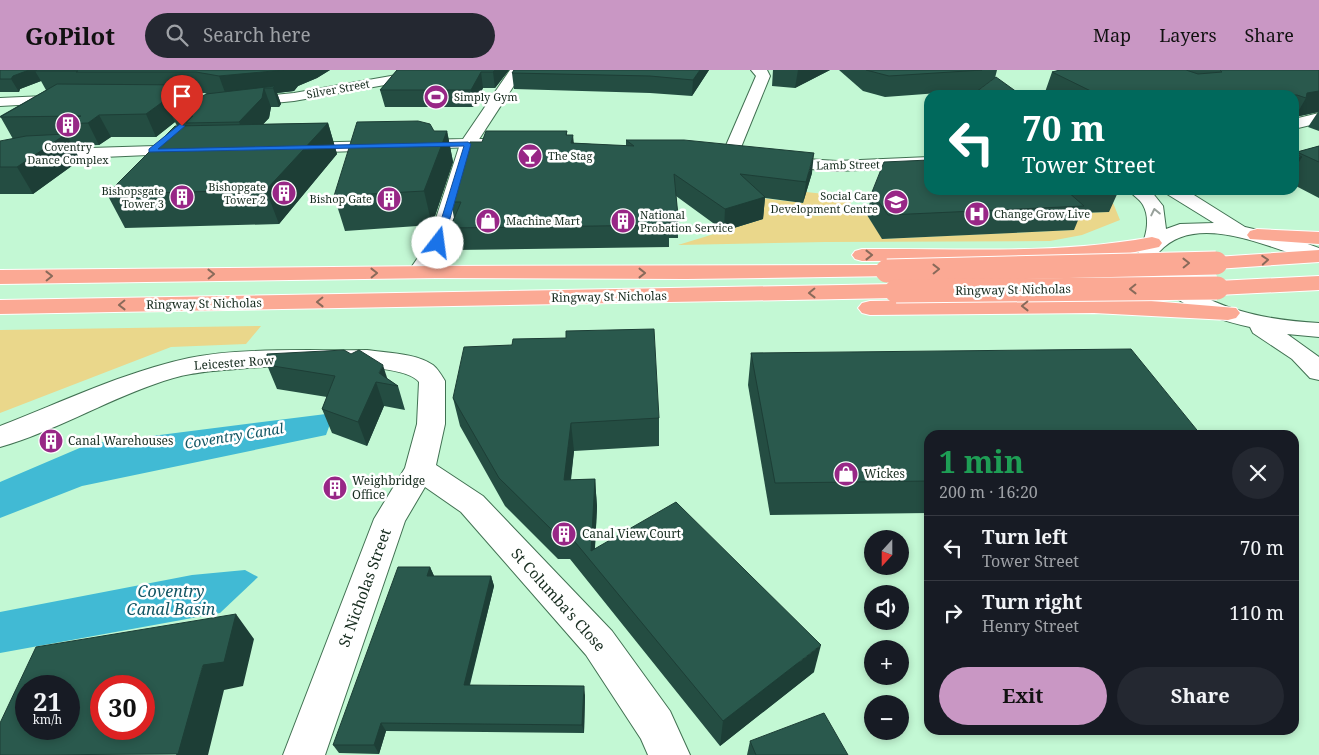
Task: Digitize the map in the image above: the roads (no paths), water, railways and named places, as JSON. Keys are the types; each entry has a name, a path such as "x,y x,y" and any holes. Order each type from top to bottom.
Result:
{"highway":[{"path":"1250,234 1319,238"},
{"path":"428,272 505,263 701,256 1072,254 1111,251 1153,242"},
{"name":"Ringway St Nicholas","path":"0,277 428,272 686,273 887,271 1216,263 1319,256"},
{"name":"Ringway St Nicholas","path":"0,307 896,291 1217,288 1319,283"},
{"path":"368,301 742,309 1074,305 1150,307 1237,316"}],"street":[{"path":"428,272 431,257 438,243 468,144 517,70"},
{"path":"729,157 763,76 762,72 758,70"},
{"name":"Silver Street","path":"227,104 294,97 440,72"},
{"path":"4,101 47,85"},
{"path":"4,101 78,99"},
{"path":"1299,123 1319,118"},
{"path":"152,151 170,135"},
{"path":"282,148 515,144"},
{"path":"0,163 41,155 206,150"},
{"name":"Lamb Street","path":"711,155 837,166 924,162"},
{"path":"1144,195 1152,202 1157,213 1153,242"},
{"path":"1182,195 1250,234"},
{"path":"1319,256 1250,234 1205,228 1181,230 1161,235 1153,242 1148,251 1150,261 1162,277 1183,292 1237,316 1292,348 1319,372"},
{"path":"1237,316 1279,326 1319,330"},
{"name":"Leicester Row","path":"0,437 146,378 190,366 233,361 367,358 410,364 424,371 432,381 431,424"},
{"name":"St Nicholas Street","path":"304,755 390,519 420,469 431,424"},
{"name":"St Columba's Close","path":"420,469 472,504 599,642 656,725 669,755"}],"water":[{"name":"Coventry Canal","path":"334,413 326,435 82,486 0,518 0,482 89,444"},
{"name":"Coventry Canal Basin","path":"245,570 258,577 220,613 0,653 0,612 192,575"}],"place":[{"name":"Simply Gym","path":"436,97"},
{"name":"Coventry Dance Complex","path":"68,125"},
{"name":"The Stag","path":"530,156"},
{"name":"Bishopgate Tower 2","path":"284,193"},
{"name":"Bishopsgate Tower 3","path":"182,197"},
{"name":"Bishop Gate","path":"389,199"},
{"name":"Social Care Development Centre","path":"896,202"},
{"name":"Change Grow Live","path":"977,214"},
{"name":"Machine Mart","path":"488,221"},
{"name":"National Probation Service","path":"623,221"},
{"name":"Canal Warehouses","path":"51,441"},
{"name":"Wickes","path":"846,474"},
{"name":"Weighbridge Office","path":"335,488"},
{"name":"Canal View Court","path":"564,534"}]}
